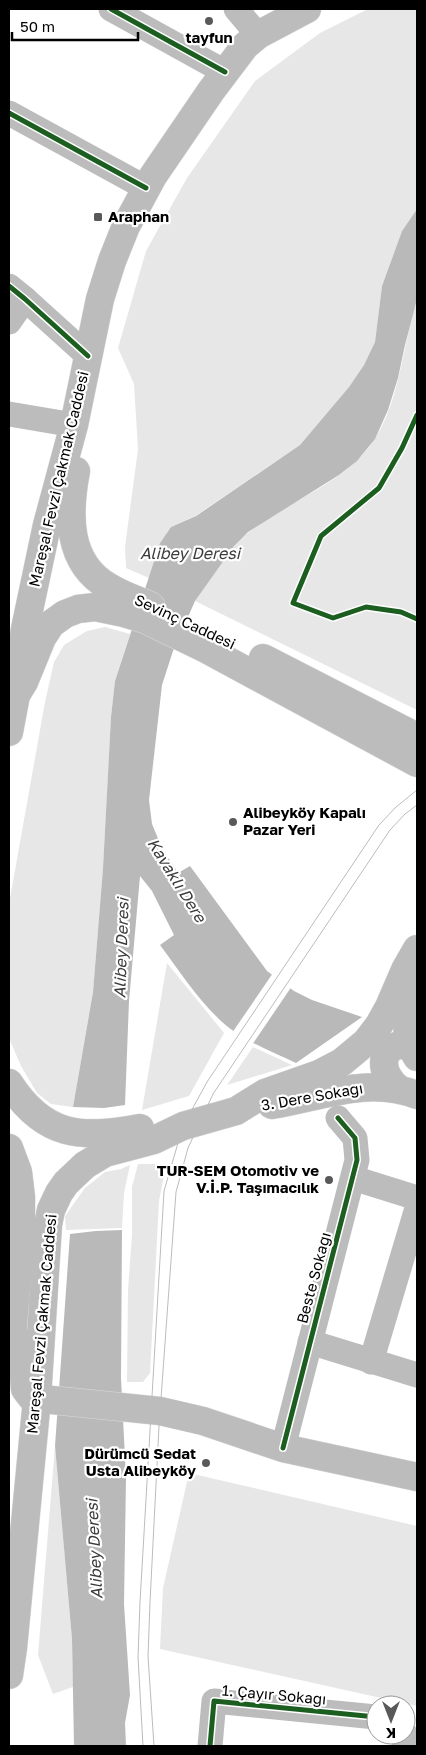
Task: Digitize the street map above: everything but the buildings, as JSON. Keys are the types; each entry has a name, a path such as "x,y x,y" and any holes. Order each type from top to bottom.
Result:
{"main road":[{"name":"Mareşal Fevzi Çakmak Caddesi","path":"16,695 17,629 74,425 100,299 126,226 146,188 225,72 245,46 258,35 307,9"},
{"name":"Sevinç Caddesi","path":"74,425 78,446 78,462 71,514 74,544 77,552 94,576 126,604"},
{"name":"Sevinç Caddesi","path":"9,732 16,695 24,682 42,638 51,624 65,614 78,609 126,604"},
{"path":"126,604 144,619 209,641"},
{"name":"Sevinç Caddesi","path":"209,641 417,737"},
{"name":"Sevinç Caddesi","path":"209,641 417,763"},
{"path":"414,1051 408,1040 406,1019 416,967 417,950"},
{"path":"9,1083 28,1109 49,1124 66,1131 100,1134 159,1126 183,1126 236,1111 266,1093 342,1062 366,1042 379,1025 389,1007 405,970 417,950"},
{"path":"408,1092 390,1083 383,1068 384,1058 389,1050 402,1044 414,1051"},
{"name":"3. Dere Sokağı","path":"236,1111 311,1098 354,1087 377,1086 408,1092"},
{"name":"Mareşal Fevzi Çakmak Caddesi","path":"9,1675 43,1400 48,1225 51,1210 59,1193 85,1165 105,1154 154,1140 183,1126"},
{"name":"Mareşal Fevzi Çakmak Caddesi","path":"9,1148 18,1172 21,1197 21,1227 9,1378"},
{"path":"12,1331 22,1349 24,1389 28,1395 43,1400 150,1410 203,1420 283,1448 417,1477"}],"street":[{"path":"111,9 225,72"},
{"path":"236,9 258,35"},
{"path":"9,113 146,188"},
{"path":"9,322 17,293 88,356"},
{"path":"9,414 74,425"},
{"name":"Beste Sokağı","path":"283,1448 357,1160 354,1138 338,1118"},
{"path":"353,1178 417,1198"},
{"path":"372,1362 417,1208"},
{"path":"310,1342 417,1375"},
{"name":"1. Çayır Sokağı","path":"210,1746 214,1701 366,1716"}],"shaded area":[{"path":"368,9 417,9 417,209 402,231 382,286 375,342 364,365 349,387 300,445 195,516 171,527 160,543 149,578 126,568 125,547 138,449 134,384 118,348 146,251 187,178 255,81 320,33"},
{"path":"417,299 417,710 195,601 219,564 241,539 281,510 332,480 362,455 374,440 390,408"},
{"path":"105,627 130,634 115,681 93,992 73,1107 51,1104 37,1093 21,1066 9,1038 9,904 45,702 54,662 64,645 87,631"},
{"path":"167,963 224,1033 189,1096 142,1110"},
{"path":"253,1047 292,1065 227,1085"},
{"path":"138,1164 160,1164 160,1170 165,1170 159,1201 150,1373 143,1382 127,1382 132,1187"},
{"path":"130,1165 124,1193 122,1228 66,1230 65,1216 85,1188 105,1172"},
{"path":"55,1446 72,1639 73,1687 53,1694 38,1655"},
{"path":"189,1473 417,1526 417,1706 416,1695 367,1695 160,1649 163,1588"}],"water":[{"path":"417,209 417,299 398,378 388,410 375,439 357,461 339,475 248,532 234,546 195,601 173,651 162,685 149,800 152,824 162,848 178,873 190,866 267,971 294,991 312,1000 362,1017 296,1063 244,1038 228,1027 209,1009 160,945 174,935 152,891 140,876 129,1001 125,1105 104,1108 73,1107 93,992 115,681 160,543 171,527 196,516 300,445 349,387 364,365 375,342 382,286 402,231"},
{"name":"Alibey Deresi","path":"122,1230 121,1378 126,1478 124,1604 130,1695 125,1723 126,1746 74,1746 72,1639 55,1446 70,1234"}],"pier":[{"path":"273,973 292,986 252,1045 232,1033"}],"tram line":[{"path":"143,1746 138,1657 140,1602 164,1191 183,1126 207,1082 379,825 396,807 417,790"},
{"path":"154,1746 148,1656 159,1426 176,1192 188,1148 213,1094 390,830 405,814 417,805"}],"cycle path":[{"path":"111,9 225,72"},
{"path":"9,113 146,188"},
{"path":"9,286 88,356"},
{"path":"417,415 402,448 379,488 321,536 293,603 333,618 366,607 401,612 417,619"},
{"path":"283,1448 357,1160 355,1138 338,1118"},
{"path":"210,1746 214,1701 366,1716"}],"place":[{"name":"tayfun","path":"209,21"},
{"name":"Araphan","path":"98,217"},
{"name":"Alibeyköy Kapalı Pazar Yeri","path":"233,822"},
{"name":"TUR-SEM Otomotiv ve V.İ.P. Taşımacılık","path":"329,1180"},
{"name":"Dürümcü Sedat Usta Alibeyköy","path":"206,1463"}],"water label":[{"name":"Kavaklı Dere","path":"177,880"}]}
